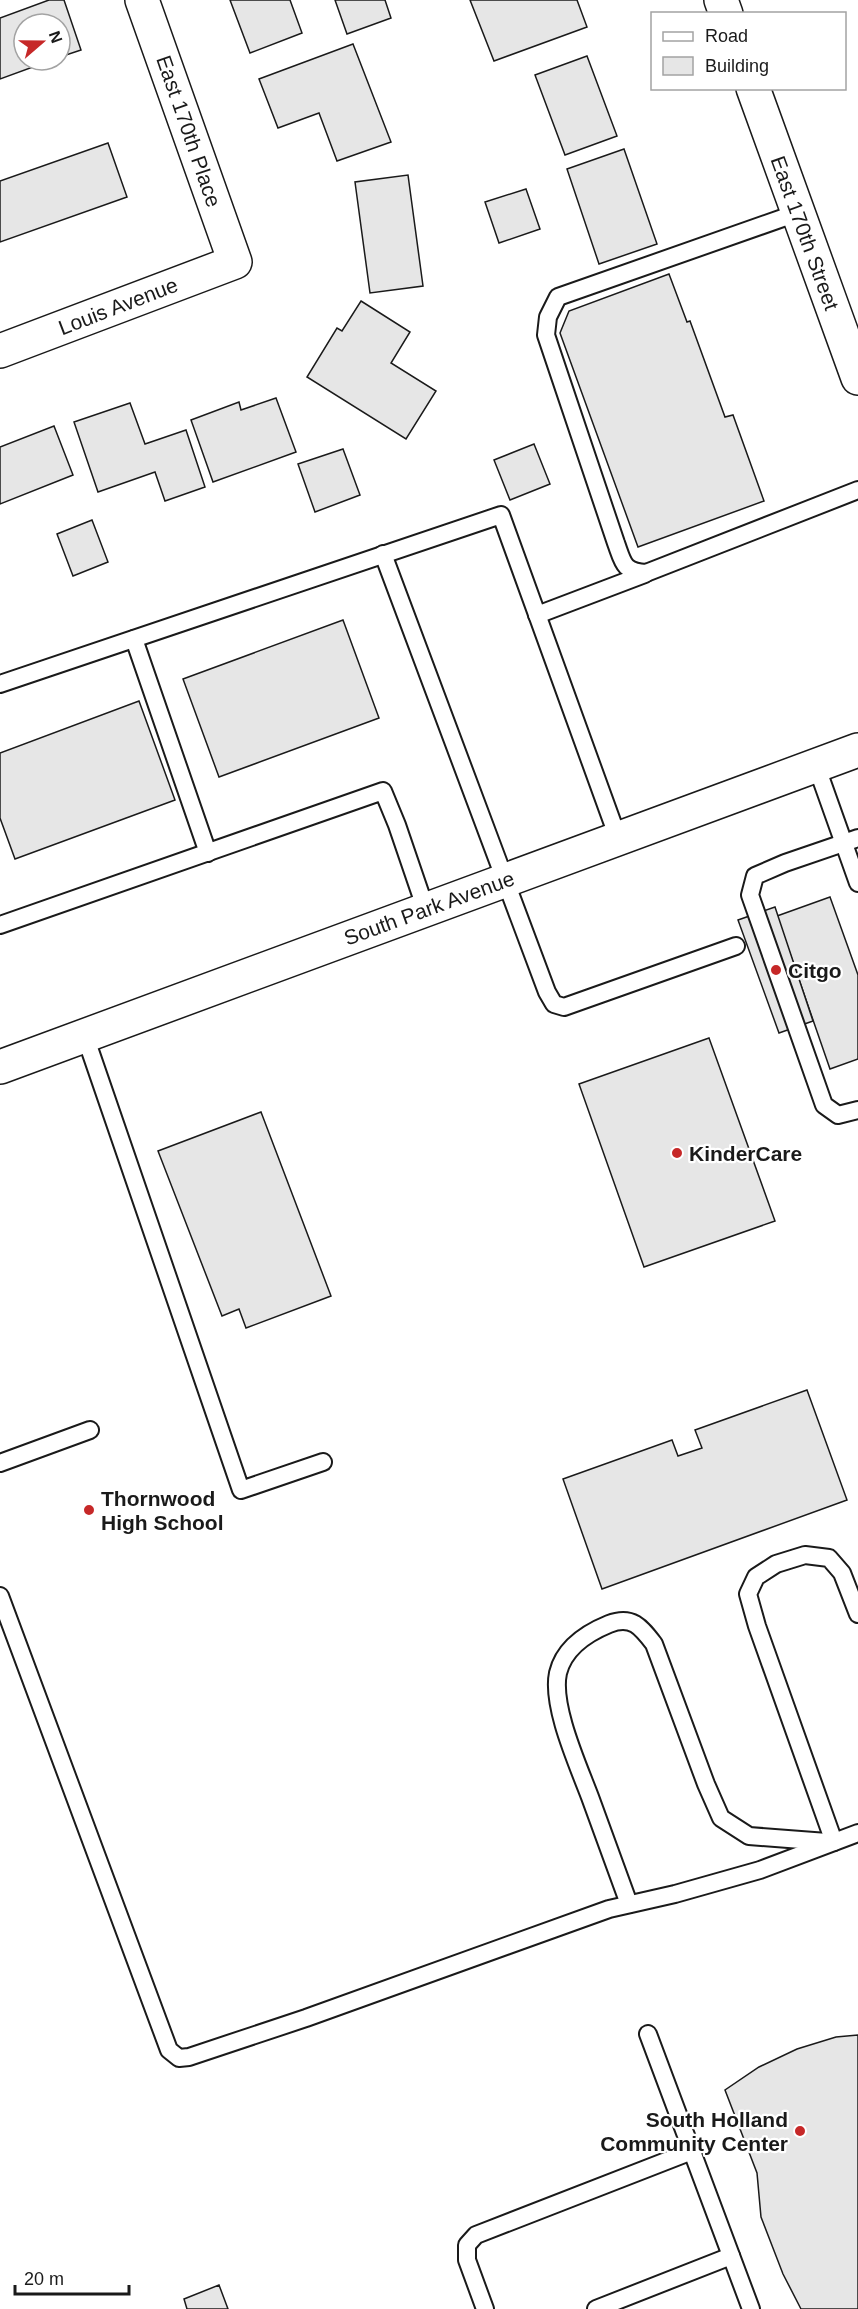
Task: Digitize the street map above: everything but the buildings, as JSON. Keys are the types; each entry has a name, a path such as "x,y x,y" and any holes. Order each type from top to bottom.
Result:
{"street":[{"name":"East 170th Place","path":"142,0 235,262"},
{"name":"East 170th Street","path":"754,90 858,378"},
{"name":"Louis Avenue","path":"0,351 235,262"},
{"name":"South Park Avenue","path":"2,1062 85,1036 858,750"}],"lane":[{"path":"646,573 634,573 625,566 616,543 546,335 548,317 558,297 797,213"},
{"path":"537,615 858,490"},
{"path":"0,684 501,515 618,838"},
{"path":"384,555 547,992 554,1004 564,1008 736,946"},
{"path":"134,639 208,853"},
{"path":"816,765 851,841 858,883"},
{"path":"0,925 383,791 426,910"},
{"path":"851,841 785,863 755,876 750,895 824,1105 838,1115 858,1110"},
{"path":"85,1036 241,1490 323,1462"},
{"path":"0,1463 90,1430"},
{"path":"834,1842 757,1626 748,1594 756,1578 776,1564 805,1555 829,1558 842,1573 858,1614"},
{"path":"0,1596 169,2050 179,2058 189,2057 306,2018 609,1909 675,1894 760,1870 858,1833"},
{"path":"629,1904 573,1750 557,1699 558,1672 570,1650 590,1632 620,1620 639,1625 654,1644 721,1818 749,1836 834,1842"},
{"path":"648,2034 751,2309"},
{"path":"485,2309 467,2260 467,2245 476,2235 692,2151"},
{"path":"596,2309 731,2256"}],"place":[{"name":"Citgo","path":"776,970"},
{"name":"KinderCare","path":"677,1153"},
{"name":"Thornwood High School","path":"89,1510"},
{"name":"South Holland Community Center","path":"800,2131"}]}
